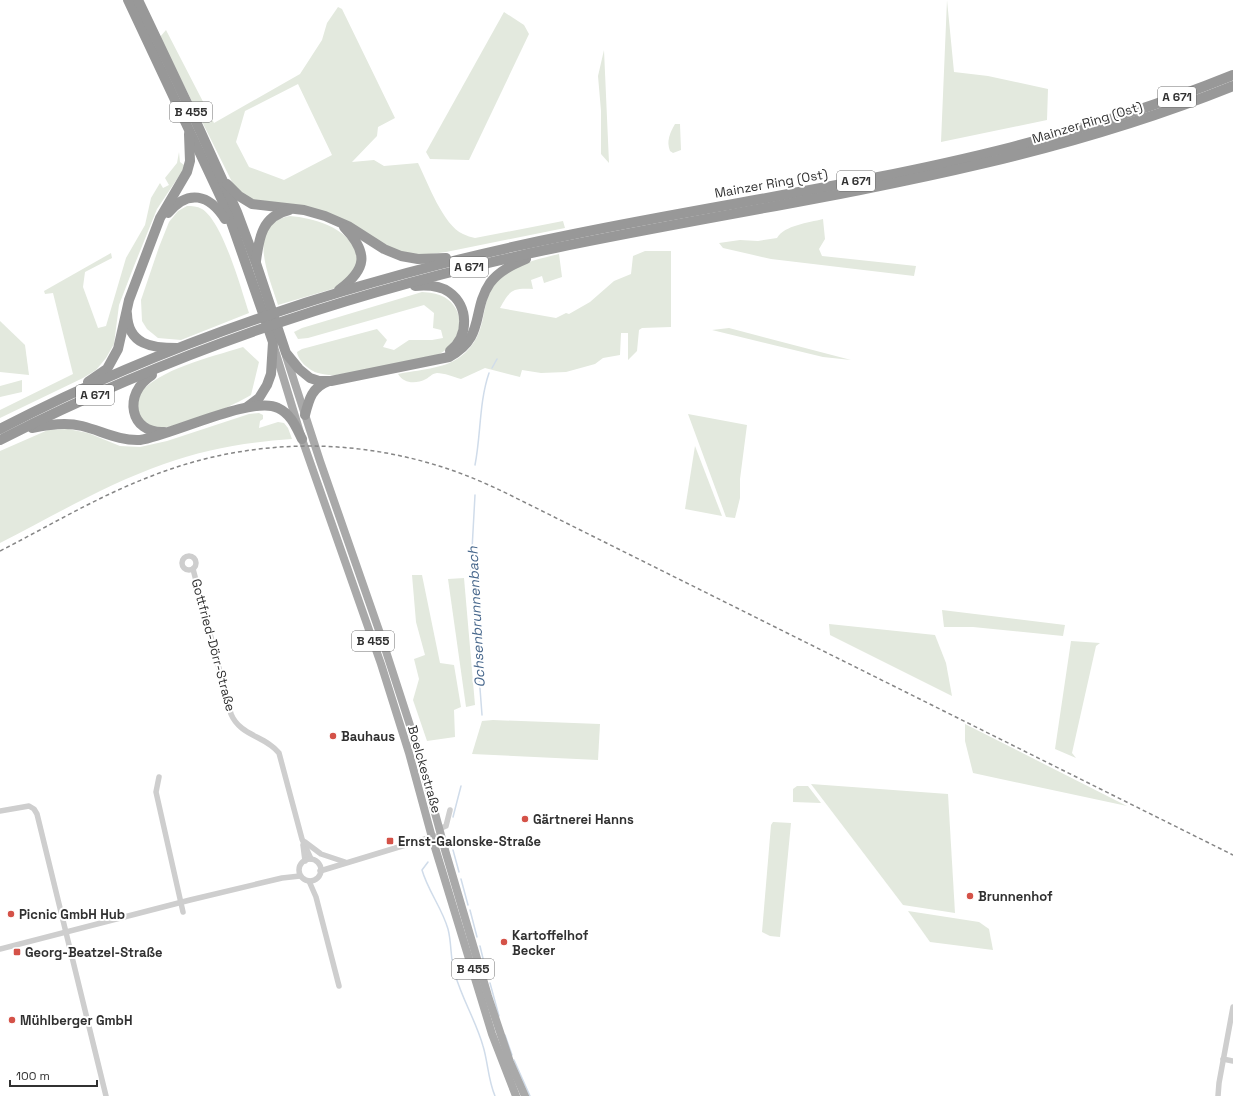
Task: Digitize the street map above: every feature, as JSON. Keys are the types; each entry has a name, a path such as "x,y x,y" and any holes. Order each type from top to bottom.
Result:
{"highway":[{"name":"B 455","path":"128,0 214,180 237,238 273,342"},
{"name":"B 455","path":"138,0 223,181 256,263 286,353"},
{"name":"Mainzer Ring (Ost)","path":"466,258 572,234 949,162 1061,134 1136,112 1219,81 1233,74"},
{"name":"Mainzer Ring (Ost)","path":"555,248 893,184 1016,157 1138,121 1233,86"},
{"path":"56,402 98,376 110,364 118,348 126,309 163,212 181,186 187,172 190,154 189,128"},
{"path":"223,181 238,196 252,204 315,213 335,220 357,231 384,249 401,256 418,259 466,258"},
{"path":"156,230 177,203 188,198 199,197 206,199 215,205 237,238"},
{"path":"256,263 260,237 266,223 275,215 294,209"},
{"path":"334,294 356,276 361,262 360,250 354,239 335,220"},
{"path":"286,353 299,370 310,378 319,381 331,381 449,357 460,350 470,340 476,327 484,295 491,282 497,275 515,264 555,248"},
{"name":"A 671","path":"0,429 56,402 183,347 251,327 289,320 384,290 468,267 555,248"},
{"name":"A 671","path":"0,440 116,386 180,360 286,309 334,294 466,258"},
{"path":"384,290 416,285 435,286 448,291 458,301 464,318 461,338 447,354 430,362"},
{"path":"126,309 130,328 141,342 155,347 183,347"},
{"path":"247,407 259,398 267,385 271,374 273,342"},
{"path":"170,432 155,431 144,426 136,416 133,400 136,389 145,380 180,360"},
{"path":"305,415 312,393 320,386 331,381"},
{"path":"11,435 29,429 58,424 82,426 116,438 132,440 149,438 247,407 267,404 279,408 292,419 302,439"}],"main road":[{"name":"B 455","path":"273,342 302,439"},
{"name":"B 455","path":"286,353 305,415"},
{"name":"Boelckestraße","path":"305,415 389,660 418,750 440,833 502,1038 525,1096"},
{"name":"Boelckestraße","path":"302,439 381,664 409,753 432,839 492,1034 516,1096"}],"street":[{"name":"Gottfried-Dörr-Straße","path":"193,569 231,714 242,729 270,744 278,753 308,860"},
{"path":"159,777 156,792 182,902 183,912"},
{"path":"0,811 29,806 34,809 37,814 106,1096"},
{"path":"312,880 320,868 432,839 440,833 445,826 450,810"},
{"path":"302,839 321,854 346,862"},
{"path":"300,873 301,864 308,860 320,868"},
{"path":"0,948 300,873 312,880 339,986"},
{"path":"1218,1096 1219,1082 1233,1006"},
{"path":"1223,1059 1233,1061"}],"shaded area":[{"path":"947,0 954,72 988,76 1048,89 1047,120 941,142"},
{"path":"338,7 342,9 395,118 378,127 377,136 352,162 374,160 384,166 418,163 431,192 449,222 463,234 475,238 563,221 565,228 446,252 423,255 405,253 389,249 353,226 256,203 236,190 160,37 166,30 214,123 300,74 322,40 327,23","holes":["298,84 332,155 284,180 249,167 236,142 245,111"]},
{"path":"504,12 524,25 529,34 469,160 430,159 426,152"},
{"path":"604,50 609,163 601,154 601,111 598,76"},
{"path":"675,124 680,124 681,150 673,153 670,151 669,140"},
{"path":"179,152 180,162 184,165 183,170 157,209 119,305 114,344 106,358 96,370 83,378 0,418 0,410 73,374 53,293 45,294 44,291 111,253 112,258 85,272 83,287 98,328 106,326 126,258 145,225 151,198 160,183 163,188 169,185 165,178 177,163"},
{"path":"187,206 202,209 210,216 217,227 236,273 249,313 181,340 158,338 147,329 142,321 141,300 169,222 178,211"},
{"path":"290,216 309,219 338,230 352,244 356,253 357,269 339,287 278,305 266,267 264,241 268,229 276,221"},
{"path":"823,219 825,239 819,249 822,256 916,266 914,276 771,259 723,248 719,243 740,240 758,241 777,238 785,230 791,227"},
{"path":"645,251 671,251 671,327 642,328 639,330 637,351 628,360 628,333 621,333 620,355 603,358 595,364 566,372 541,373 522,370 520,377 485,368 461,379 446,374 437,373 422,381 414,382 404,380 398,374 438,367 460,357 470,348 477,337 481,327 488,296 493,286 500,278 521,265 559,254 562,277 544,283 542,276 531,280 533,289 520,289 512,291 506,297 500,308 556,318 566,313 569,314 590,302 614,281 631,274 633,256"},
{"path":"422,292 438,294 447,299 454,306 459,317 459,329 457,335 446,350 441,353 423,360 334,375 315,372 308,368 300,359 297,352 302,349 377,329 387,340 383,347 394,350 409,340 432,340 443,338 441,330 433,328 434,313 424,305 308,338 298,339 294,332 302,328"},
{"path":"0,321 25,345 29,375 0,372"},
{"path":"729,328 851,360 823,357 712,330"},
{"path":"243,347 259,362 251,395 204,417 175,426 163,428 154,427 139,417 137,396 158,378 186,365"},
{"path":"22,380 22,392 0,397 0,386"},
{"path":"259,413 263,415 263,419 260,421 259,428 278,422 284,423 288,428 292,439 259,442 211,450 164,464 101,491 0,543 0,451 48,430 68,429 88,433 120,446 140,447 167,441 249,414"},
{"path":"688,414 747,425 740,479 740,498 735,518 726,517"},
{"path":"695,446 722,516 685,509"},
{"path":"412,575 422,575 440,663 454,665 461,707 454,710 455,737 427,741 413,700 419,679 414,659 425,655 416,622"},
{"path":"464,578 475,705 466,707 448,579"},
{"path":"942,610 1065,625 1063,636 973,627 944,627"},
{"path":"829,624 935,635 946,663 952,696 830,635"},
{"path":"1071,641 1100,643 1096,646 1072,753 1076,758 1055,749"},
{"path":"493,720 600,724 598,760 472,754 482,721"},
{"path":"965,724 1127,806 973,773 965,741"},
{"path":"811,784 948,794 955,913 903,905"},
{"path":"797,786 808,786 821,803 793,802 793,789"},
{"path":"773,822 791,823 780,937 770,936 762,932 771,825"},
{"path":"908,911 979,922 989,929 993,950 930,942"}],"waterway":[{"name":"Ochsenbrunnenbach","path":"492,368 497,359"},
{"name":"Ochsenbrunnenbach","path":"475,465 483,395 489,373"},
{"name":"Ochsenbrunnenbach","path":"475,495 471,568 482,715"},
{"name":"Ochsenbrunnenbach","path":"453,817 461,786"},
{"name":"Ochsenbrunnenbach","path":"453,850 459,872"},
{"path":"428,862 422,870 448,929 453,969 485,1052 491,1084 495,1096"},
{"name":"Ochsenbrunnenbach","path":"461,879 468,905"},
{"name":"Ochsenbrunnenbach","path":"470,910 477,937"},
{"name":"Ochsenbrunnenbach","path":"480,946 487,975"},
{"name":"Ochsenbrunnenbach","path":"490,983 499,1016"},
{"name":"Ochsenbrunnenbach","path":"505,1035 512,1055"},
{"name":"Ochsenbrunnenbach","path":"514,1060 530,1096"}],"railway":[{"path":"0,551 130,485 184,465 220,455 256,449 293,446 366,450 403,456 439,466 477,480 505,493 1233,855"}],"place":[{"name":"Bauhaus","path":"333,736"},
{"name":"Gärtnerei Hanns","path":"525,819"},
{"name":"Ernst-Galonske-Straße","path":"390,841"},
{"name":"Brunnenhof","path":"970,896"},
{"name":"Picnic GmbH Hub","path":"11,914"},
{"name":"Kartoffelhof Becker","path":"504,942"},
{"name":"Georg-Beatzel-Straße","path":"17,952"},
{"name":"Mühlberger GmbH","path":"12,1020"}]}
